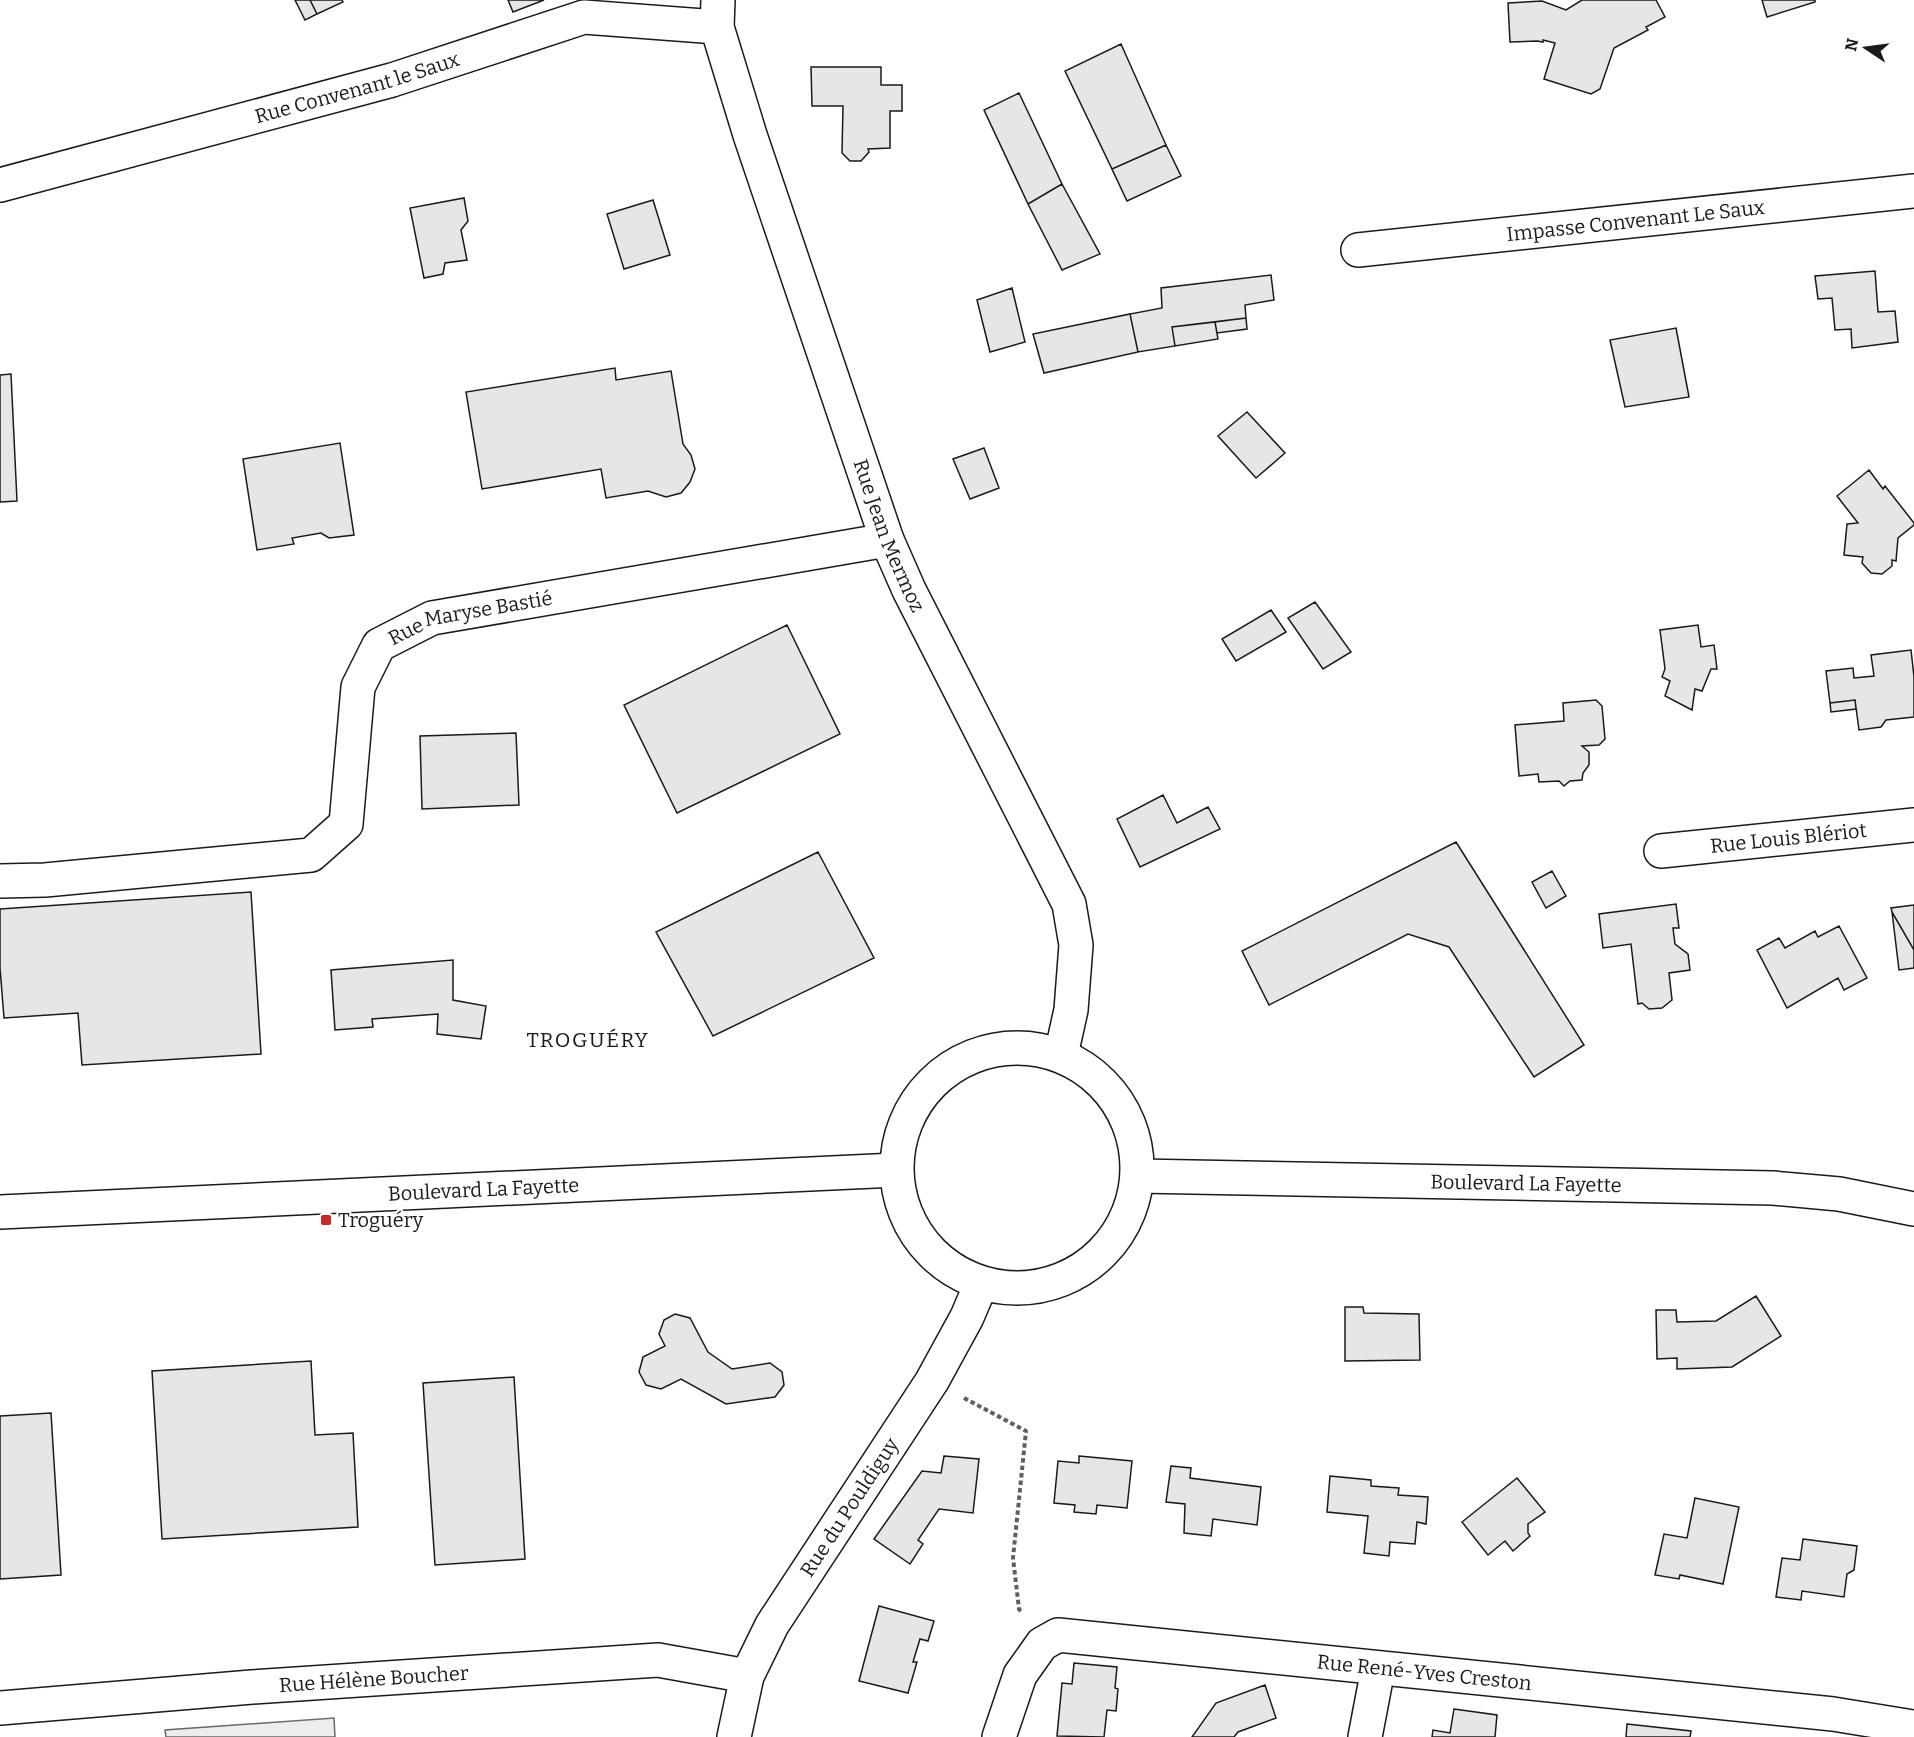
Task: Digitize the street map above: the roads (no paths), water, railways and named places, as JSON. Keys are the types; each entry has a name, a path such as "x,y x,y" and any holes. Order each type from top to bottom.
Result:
{"street":[{"name":"Rue Convenant le Saux","path":"0,185 392,80 584,17 718,14"},
{"name":"Rue Jean Mermoz","path":"718,14 750,135 887,540 909,590 1069,904 1076,945 1071,1010 1061,1055"},
{"name":"Impasse Convenant Le Saux","path":"1358,250 1914,191"},
{"name":"Rue Maryse Bastié","path":"0,882 45,880 311,855 346,824 358,687 379,645 432,618 887,540"},
{"name":"Rue Louis Blériot","path":"1661,851 1914,825"},
{"path":"1023,1047 1061,1055 1103,1083 1131,1126 1138,1176 1129,1215 1108,1249 1077,1274 1040,1287 1008,1289 981,1284 959,1275 926,1248 904,1212 896,1170 902,1131 919,1095 948,1068 984,1051 1023,1047"},
{"name":"Boulevard La Fayette","path":"0,1212 896,1170"},
{"name":"Boulevard La Fayette","path":"1138,1176 1773,1188 1839,1194 1914,1209"},
{"name":"Rue du Pouldiguy","path":"734,1737 747,1676 772,1625 932,1381 967,1317 981,1284"},
{"name":"Rue René-Yves Creston","path":"999,1737 1020,1675 1042,1644 1058,1635 1833,1714 1913,1727"},
{"name":"Rue Hélène Boucher","path":"0,1708 252,1687 658,1660 747,1676"},
{"path":"1365,1737 1378,1669"},
{"path":"1912,1737 1914,1722"}],"place":[{"name":"Troguéry","path":"326,1220"}],"district":[{"name":"TROGUÉRY","path":"588,1040"}]}
